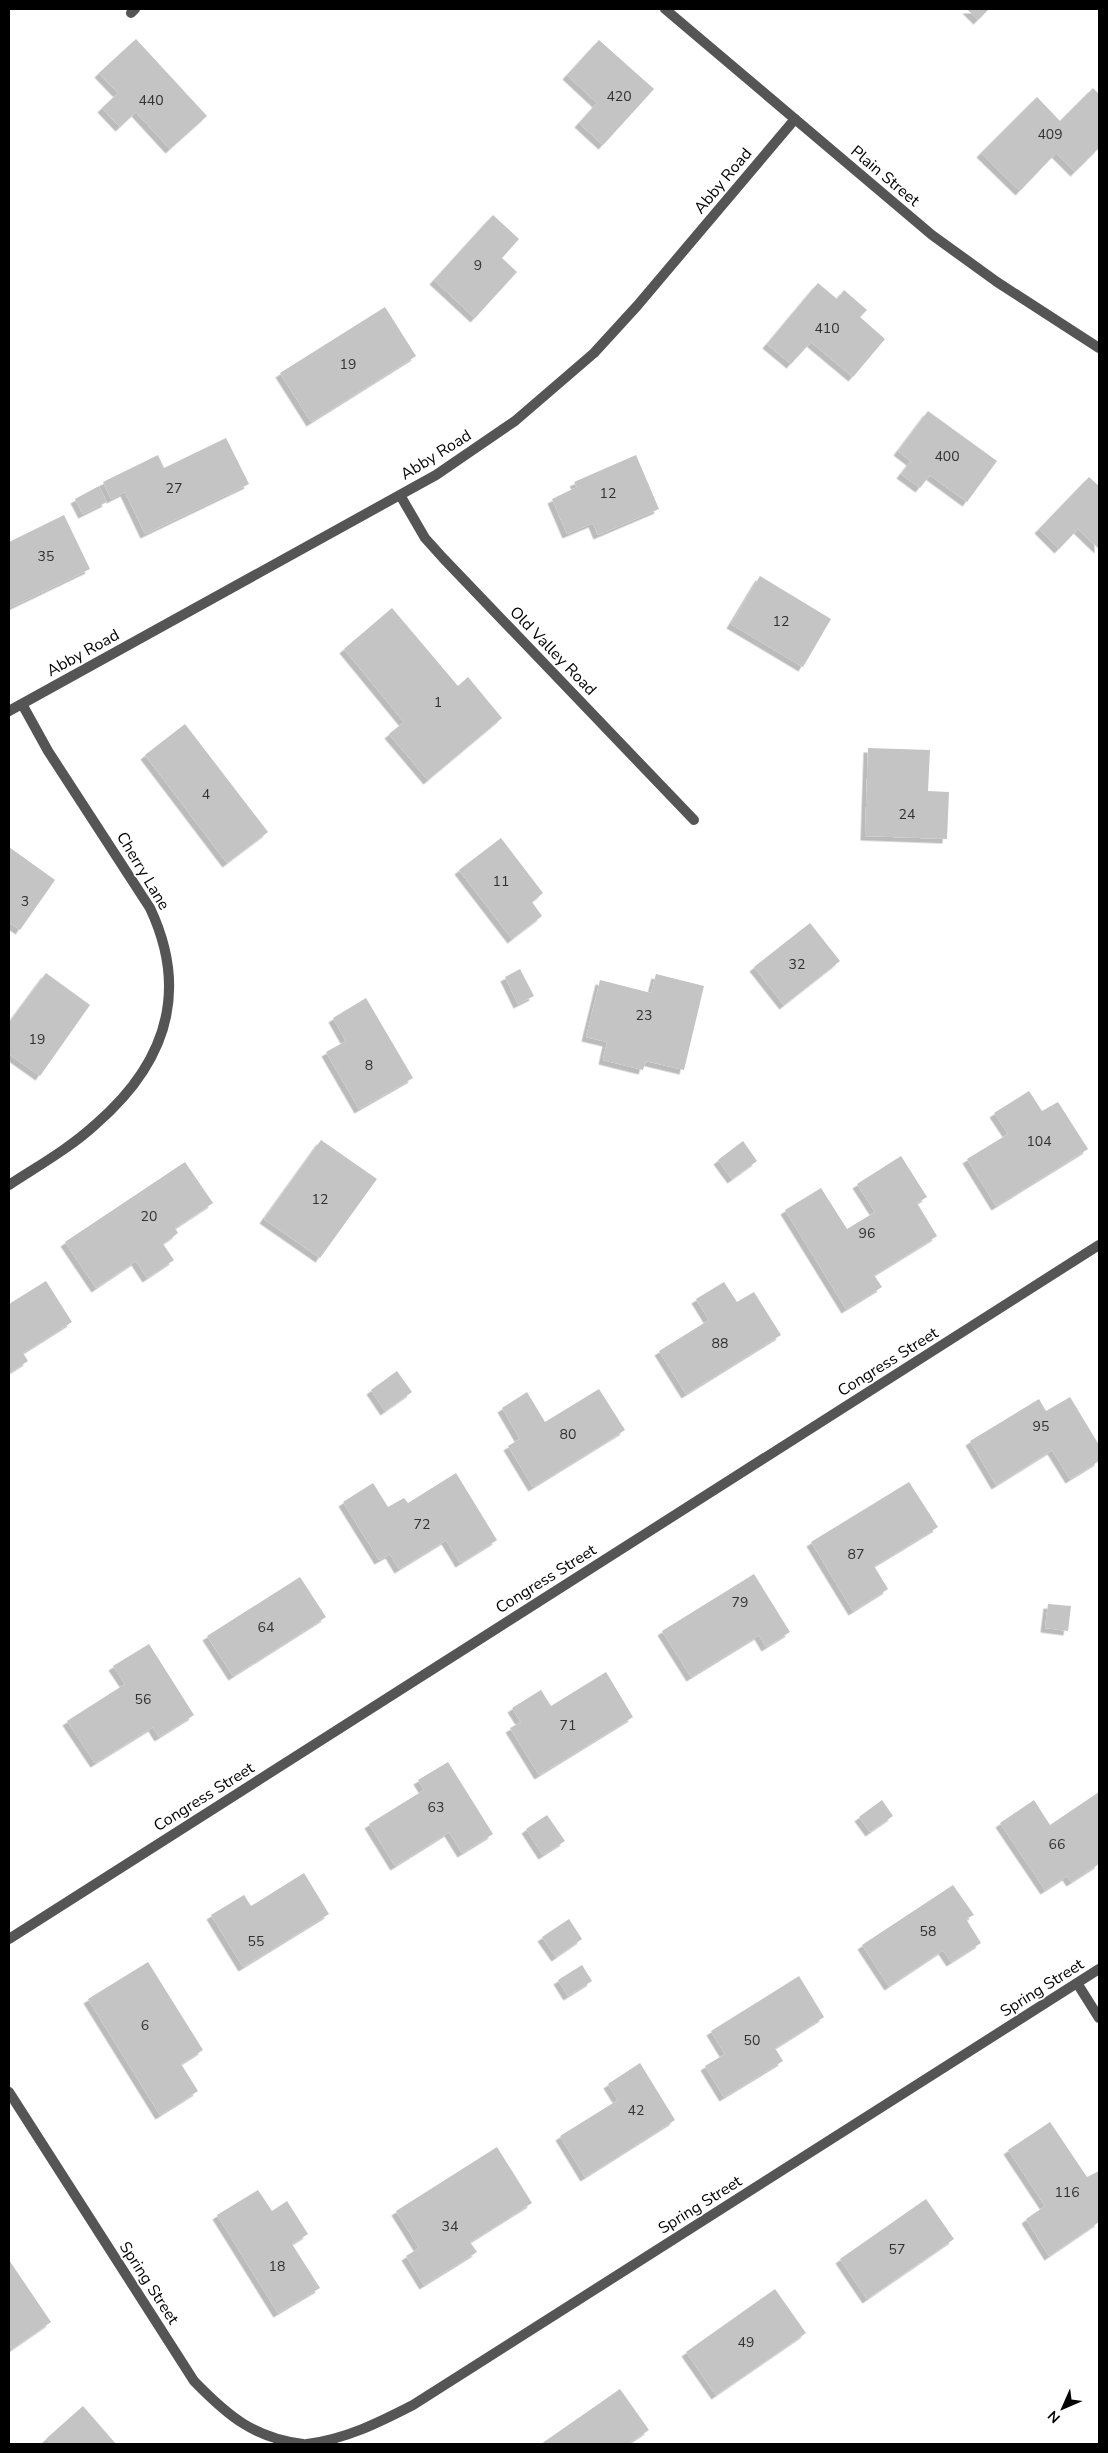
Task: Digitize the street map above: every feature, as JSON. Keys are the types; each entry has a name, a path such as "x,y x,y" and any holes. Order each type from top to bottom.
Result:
{"street":[{"name":"Plain Street","path":"665,9 932,235 997,282 1099,348"},
{"name":"Abby Road","path":"9,712 400,495 462,458 515,421 594,353 637,306 795,119"},
{"name":"Old Valley Road","path":"400,495 425,538 443,558 694,820"},
{"name":"Cherry Lane","path":"9,1185 95,1125 132,1088 156,1047 169,1000 170,976 161,930 150,908 48,751 22,704"},
{"name":"Congress Street","path":"9,1939 1099,1245"},
{"name":"Spring Street","path":"307,2444 329,2441 356,2433 413,2405 1099,1969"},
{"path":"1077,1983 1099,2018"},
{"name":"Spring Street","path":"9,2092 194,2381 235,2419 250,2428 281,2441 303,2444"}],"building":[{"path":"967,9 989,9 978,20"},
{"path":"136,39 207,116 170,149 136,112 120,127 102,108 118,93 99,73"},
{"path":"599,40 654,89 603,145 579,123 597,103 567,75"},
{"path":"1093,88 1099,94 1099,148 1075,172 1056,153 1020,191 981,153 1037,97 1060,121"},
{"path":"493,215 519,239 502,258 517,272 475,318 434,280"},
{"path":"818,283 837,299 844,290 867,310 860,317 885,339 853,377 811,342 791,364 767,344"},
{"path":"385,307 416,356 311,422 280,373"},
{"path":"928,411 997,461 967,502 930,475 920,488 901,474 911,461 898,451"},
{"path":"226,438 249,484 145,534 125,492 111,499 103,482 158,455 164,468"},
{"path":"636,455 659,509 598,535 593,523 567,534 552,499 577,487 574,482"},
{"path":"1089,477 1099,486 1099,549 1078,529 1059,549 1039,529"},
{"path":"99,486 107,502 83,514 75,499"},
{"path":"64,515 90,569 9,608 9,542"},
{"path":"760,576 831,619 803,667 731,624"},
{"path":"392,608 458,686 468,677 502,718 428,780 389,734 404,722 344,649"},
{"path":"185,724 268,832 227,863 145,755"},
{"path":"868,748 930,750 928,791 949,792 947,839 865,836"},
{"path":"501,838 543,893 532,902 542,916 512,939 459,870"},
{"path":"9,847 55,880 20,930 9,922"},
{"path":"810,923 840,961 784,1005 754,967"},
{"path":"520,969 534,996 518,1004 505,977"},
{"path":"46,973 90,1005 40,1076 9,1054 9,1023"},
{"path":"656,974 704,986 684,1070 646,1061 643,1070 603,1060 607,1042 586,1037 600,980 651,993"},
{"path":"366,998 413,1078 359,1109 326,1052 346,1041 333,1018"},
{"path":"1029,1091 1042,1111 1058,1102 1088,1149 996,1206 967,1159 1008,1134 994,1113"},
{"path":"321,1140 377,1179 320,1258 264,1219"},
{"path":"743,1141 757,1161 732,1179 718,1160"},
{"path":"901,1156 927,1197 917,1203 937,1236 874,1275 882,1287 846,1309 785,1210 821,1188 847,1229 875,1212 857,1184"},
{"path":"185,1162 213,1203 175,1228 178,1233 163,1244 174,1260 147,1278 136,1261 96,1288 65,1242"},
{"path":"46,1281 72,1322 23,1353 28,1361 9,1373 9,1304"},
{"path":"724,1282 737,1302 754,1292 781,1335 686,1394 659,1351 709,1320 696,1299"},
{"path":"397,1371 412,1392 385,1411 371,1390"},
{"path":"599,1389 625,1430 533,1487 508,1446 520,1439 502,1408 527,1392 545,1422"},
{"path":"1070,1397 1099,1445 1099,1461 1070,1479 1052,1450 996,1485 970,1441 1039,1399 1046,1411"},
{"path":"456,1473 497,1540 460,1563 446,1540 399,1569 390,1554 379,1560 343,1502 373,1483 388,1507 404,1498 408,1503"},
{"path":"909,1482 938,1527 874,1566 888,1589 853,1611 811,1542"},
{"path":"754,1574 790,1632 766,1647 759,1635 691,1677 662,1631"},
{"path":"300,1577 326,1617 233,1676 207,1636"},
{"path":"1048,1604 1071,1606 1068,1631 1045,1628"},
{"path":"149,1644 194,1715 159,1737 153,1727 95,1763 67,1721 125,1684 113,1666"},
{"path":"606,1672 633,1717 539,1775 510,1728 521,1722 512,1708 541,1690 551,1706"},
{"path":"448,1762 493,1834 462,1853 449,1832 395,1866 369,1824 424,1790 418,1780"},
{"path":"1099,1792 1099,1864 1071,1882 1067,1876 1045,1890 1000,1823 1034,1800 1050,1825"},
{"path":"882,1800 893,1816 870,1832 859,1817"},
{"path":"547,1815 565,1841 543,1855 526,1829"},
{"path":"304,1873 329,1914 243,1967 211,1915 244,1895 251,1906"},
{"path":"953,1885 974,1915 966,1919 981,1943 951,1962 943,1950 889,1986 862,1945"},
{"path":"569,1919 582,1939 556,1957 542,1937"},
{"path":"148,1962 203,2050 181,2064 198,2091 160,2115 88,1999"},
{"path":"582,1965 592,1981 568,1996 558,1980"},
{"path":"799,1976 824,2017 775,2048 783,2061 724,2097 705,2066 725,2054 711,2031"},
{"path":"640,2063 675,2120 585,2177 560,2136 618,2100 608,2084"},
{"path":"1050,2122 1087,2177 1099,2171 1099,2222 1049,2256 1026,2219 1045,2206 1008,2150"},
{"path":"497,2147 532,2203 470,2242 477,2252 424,2285 406,2256 419,2248 396,2211"},
{"path":"258,2190 272,2211 287,2201 308,2234 292,2244 320,2288 278,2313 217,2215"},
{"path":"926,2199 954,2239 867,2299 840,2259"},
{"path":"9,2260 51,2322 12,2349 9,2344"},
{"path":"775,2289 806,2333 716,2395 686,2352"},
{"path":"620,2389 649,2430 628,2444 541,2444"},
{"path":"83,2406 116,2444 51,2444 46,2439"}]}
